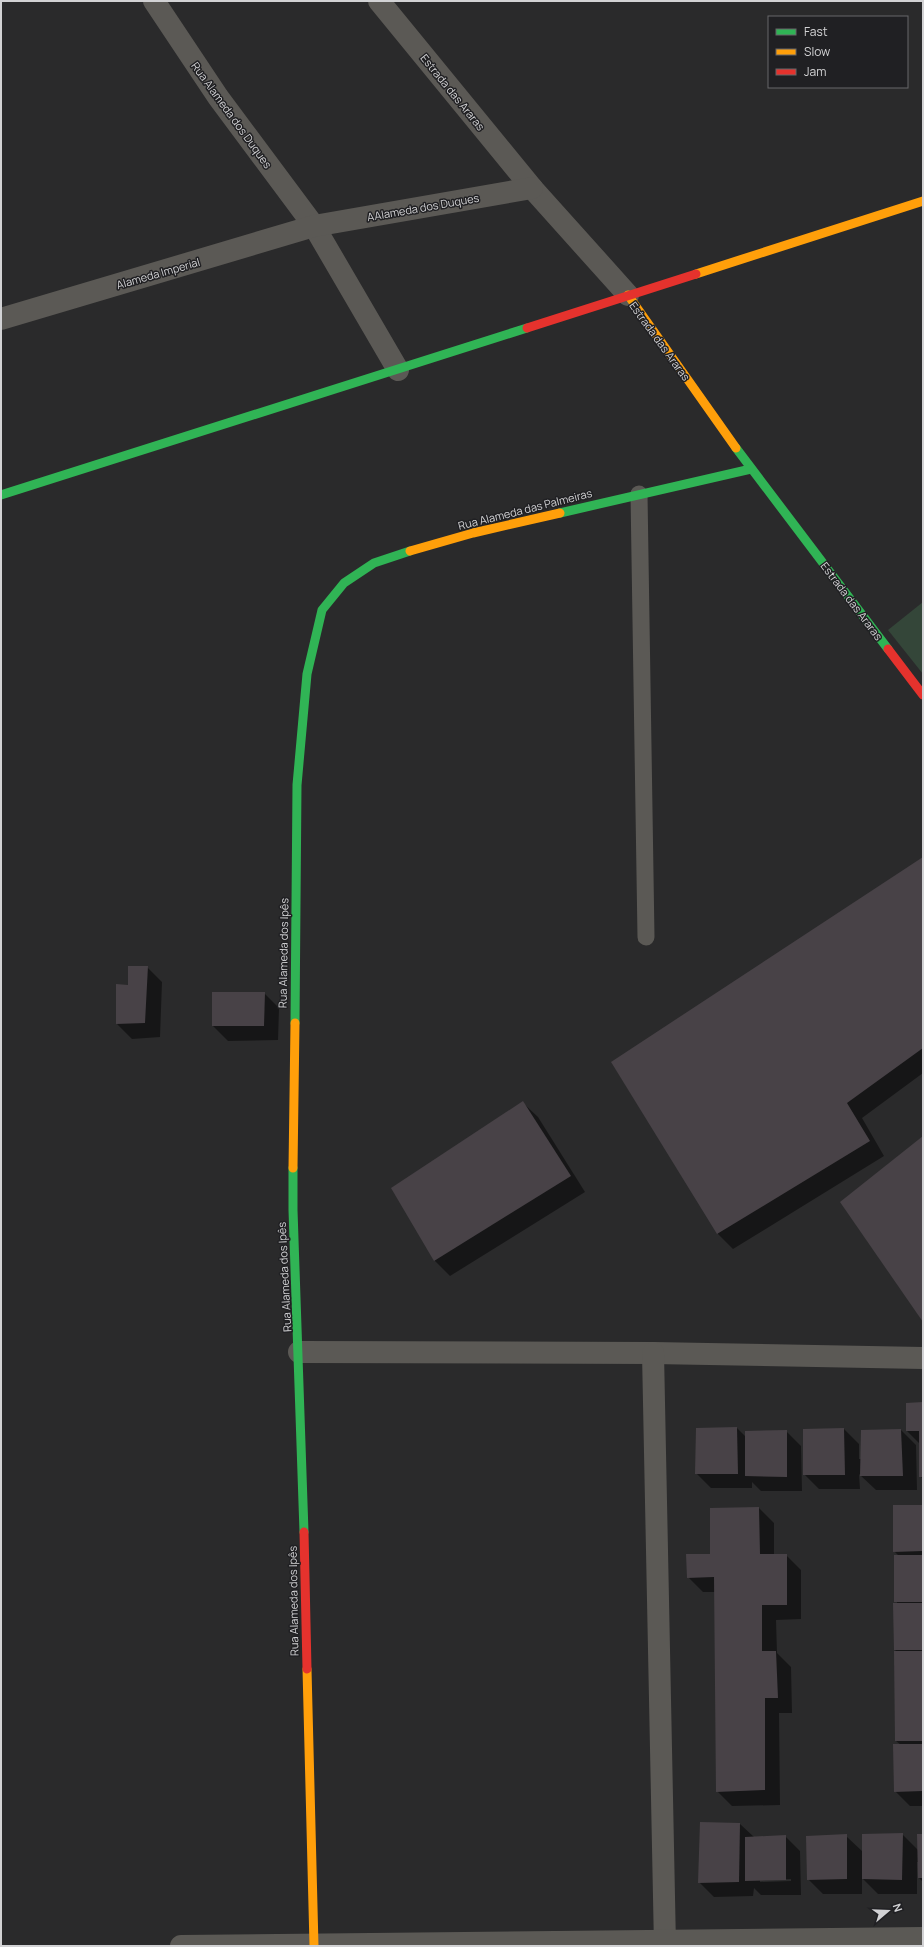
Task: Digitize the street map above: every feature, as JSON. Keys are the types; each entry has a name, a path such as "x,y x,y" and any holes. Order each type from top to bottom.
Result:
{"street":[{"name":"Rua Alameda dos Duques","path":"154,1 218,98 314,226 398,370"},
{"name":"Estrada das Araras","path":"379,1 532,188 628,295 751,469 923,695"},
{"name":"AAlameda dos Duques","path":"314,226 532,188"},
{"path":"1,495 398,370 923,201"},
{"name":"Alameda Imperial","path":"1,319 314,226"},
{"name":"Rua Alameda das Palmeiras","path":"322,610 344,583 374,563 390,557 473,533 751,469"},
{"name":"Rua Alameda dos Ipês","path":"314,1945 299,1352 292,1210 297,785 307,674 322,610"},
{"path":"299,1352 652,1353 923,1358"},
{"path":"652,1353 665,1944"},
{"path":"181,1946 665,1944 923,1938"}],"lane":[{"path":"639,494 646,937"}],"green space":[{"path":"923,602 923,674 888,630"}],"building":[{"path":"923,857 923,1048 847,1103 870,1141 717,1234 611,1062"},
{"path":"128,966 148,966 145,1023 116,1024 116,984 128,985"},
{"path":"212,992 265,992 264,1026 212,1026"},
{"path":"523,1101 571,1176 434,1261 391,1188"},
{"path":"923,1136 923,1322 840,1202"},
{"path":"923,1402 923,1477 919,1477 919,1431 906,1431 906,1403"},
{"path":"737,1427 738,1474 695,1474 696,1428"},
{"path":"844,1428 845,1475 803,1475 803,1429"},
{"path":"901,1429 903,1476 860,1476 861,1430"},
{"path":"787,1430 787,1477 745,1476 745,1431"},
{"path":"893,1505 923,1505 923,1551 893,1552"},
{"path":"759,1507 760,1554 787,1554 787,1605 762,1605 762,1651 776,1651 778,1698 765,1698 765,1790 716,1792 714,1577 687,1578 686,1554 710,1554 710,1508"},
{"path":"894,1555 923,1555 923,1602 894,1602"},
{"path":"893,1603 923,1603 923,1650 894,1650"},
{"path":"894,1651 923,1651 923,1741 895,1741"},
{"path":"893,1744 923,1744 923,1791 894,1792"},
{"path":"700,1822 740,1823 739,1882 698,1883"},
{"path":"903,1833 902,1880 862,1879 862,1834"},
{"path":"847,1834 847,1879 807,1880 806,1836"},
{"path":"917,1834 923,1834 923,1878 918,1878"},
{"path":"786,1835 786,1880 745,1881 745,1837"}],"traffic: fast":[{"path":"1,495 527,328"},
{"path":"736,448 888,649"},
{"path":"560,513 751,469"},
{"path":"295,1023 297,785 307,674 322,610 344,583 374,563 410,551"},
{"path":"293,1168 293,1210 304,1532"}],"traffic: slow":[{"path":"696,274 923,201"},
{"path":"628,295 736,448"},
{"path":"410,551 473,533 560,513"},
{"path":"293,1168 295,1023"},
{"path":"307,1669 314,1946"}],"traffic: jam":[{"path":"527,328 696,274"},
{"path":"888,649 923,695"},
{"path":"304,1532 307,1669"}]}
